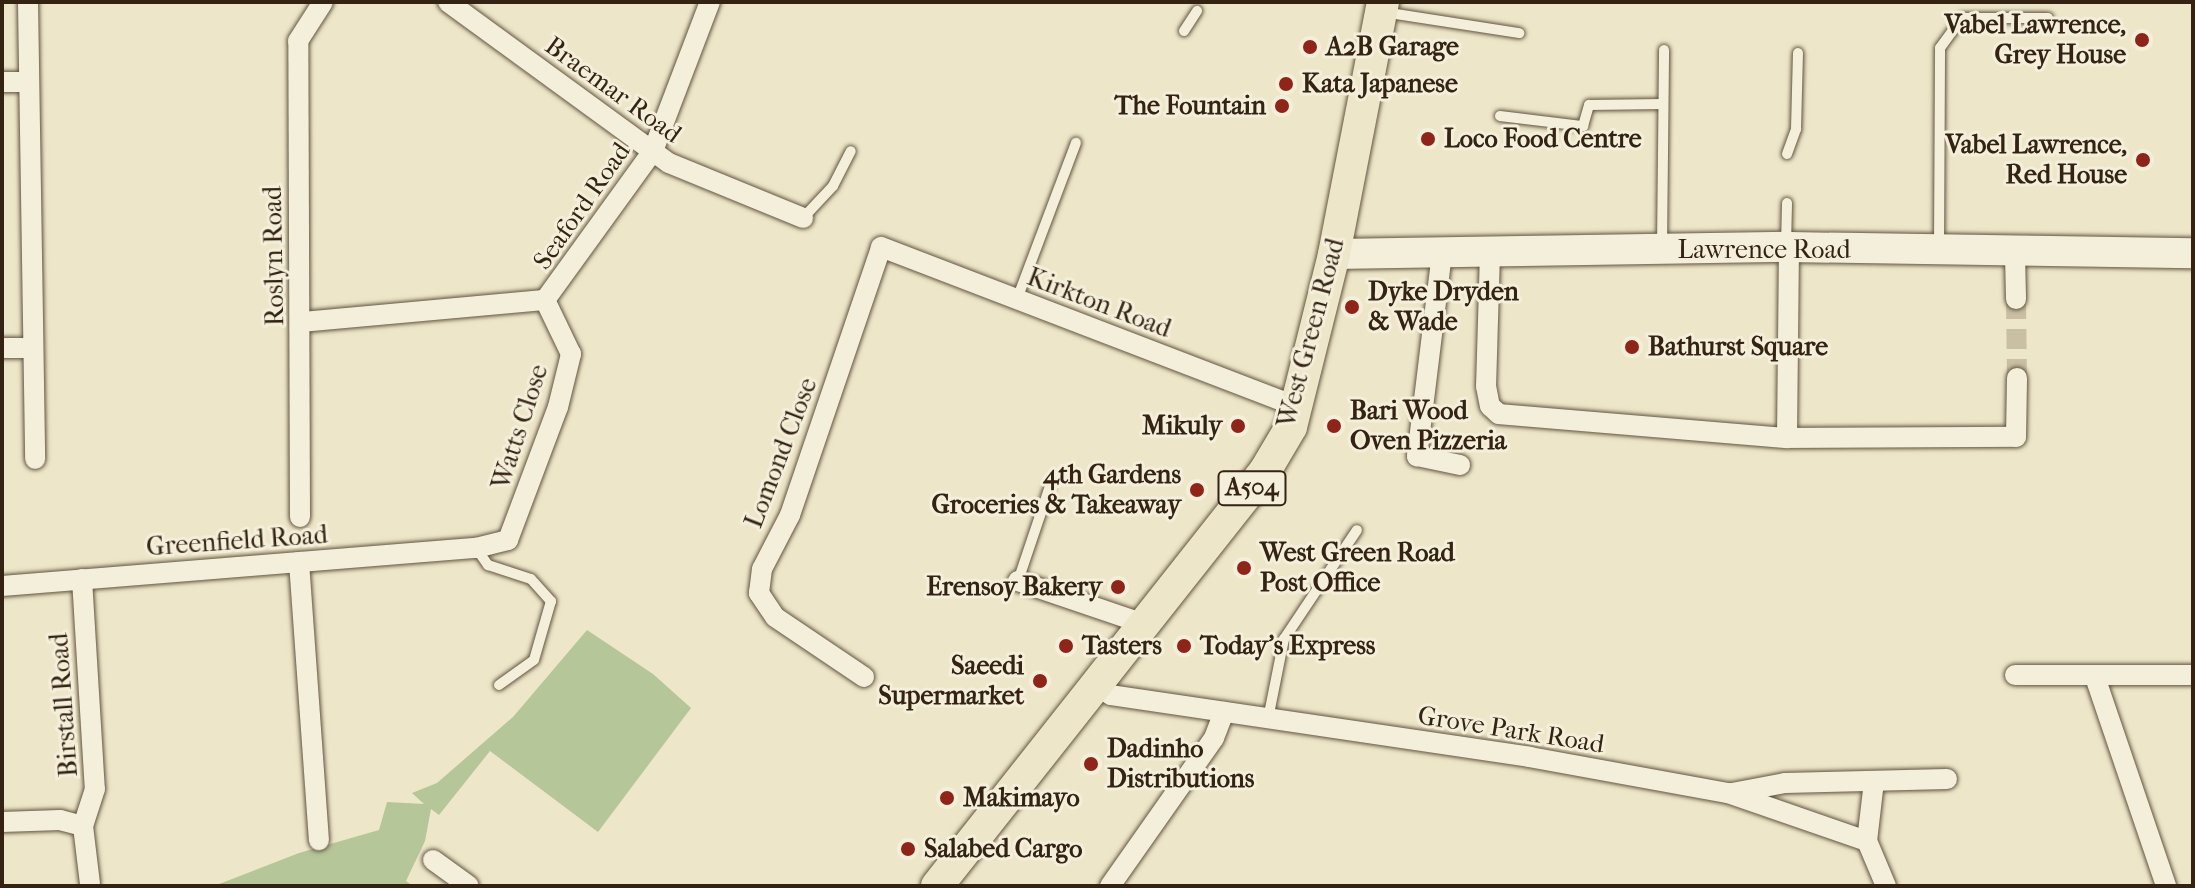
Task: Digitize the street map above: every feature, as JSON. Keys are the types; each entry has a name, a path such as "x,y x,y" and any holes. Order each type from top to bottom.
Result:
{"main road":[{"name":"West Green Road","path":"937,886 1265,471 1298,407 1334,254 1382,7"}],"street":[{"path":"28,2 35,459"},
{"name":"Roslyn Road","path":"300,517 302,322 298,41 323,2"},
{"name":"Braemar Road","path":"448,2 669,163 803,218"},
{"name":"Seaford Road","path":"302,322 545,300 653,151 710,2"},
{"path":"2,82 27,82"},
{"name":"Kirkton Road","path":"881,247 1298,407"},
{"name":"Lomond Close","path":"864,677 775,617 759,593 762,569 790,515 881,247"},
{"path":"1787,247 1787,438"},
{"name":"Lawrence Road","path":"1334,254 1787,247 1939,253 2193,253"},
{"path":"1442,253 1417,456 1460,465"},
{"path":"1490,253 1486,386 1490,406 1499,414 1787,438 2016,437 2017,378"},
{"path":"2015,254 2016,299"},
{"name":"Watts Close","path":"476,548 508,540 558,407 571,354 545,300"},
{"path":"2,348 33,348"},
{"name":"Greenfield Road","path":"2,586 476,548"},
{"path":"299,562 319,840"},
{"name":"Birstall Road","path":"82,579 95,789 83,826 90,884"},
{"path":"1018,581 1144,624"},
{"path":"2015,675 2193,675"},
{"path":"2095,677 2166,886"},
{"name":"Grove Park Road","path":"1095,685 1111,695 1529,757 1728,793 1867,841"},
{"path":"1110,886 1214,738 1224,712"},
{"path":"1728,793 1785,783 1947,779"},
{"path":"1874,781 1867,841 1886,886"},
{"path":"2,822 60,820 83,826"},
{"path":"433,860 448,880 469,886"}],"lane":[{"path":"1382,7 1519,33"},
{"path":"1184,31 1197,11"},
{"path":"1939,253 1940,48 1962,18 2048,18"},
{"path":"1662,250 1664,50"},
{"path":"1787,154 1796,129 1798,53"},
{"path":"1500,116 1583,126 1589,105 1663,104"},
{"path":"1017,299 1076,143"},
{"path":"803,218 833,186 851,151"},
{"path":"1787,203 1787,247"},
{"path":"1018,581 1049,489"},
{"path":"1268,719 1284,639 1357,530"},
{"path":"476,548 488,565 531,579 551,601 534,660 499,685"}],"green space":[{"path":"587,630 653,674 691,708 598,832 490,751 439,815 431,809 425,841 406,881 413,886 214,886 299,853 379,830 387,802 424,804 412,793 437,783 513,717"}],"tunnel":[{"path":"2016,299 2017,378"}],"place":[{"name":"Vabel Lawrence, Grey House","path":"2142,40"},
{"name":"A2B Garage","path":"1310,47"},
{"name":"Kata Japanese","path":"1286,84"},
{"name":"The Fountain","path":"1282,106"},
{"name":"Loco Food Centre","path":"1428,139"},
{"name":"Vabel Lawrence, Red House","path":"2143,160"},
{"name":"Dyke Dryden & Wade","path":"1352,307"},
{"name":"Bathurst Square","path":"1632,347"},
{"name":"Mikuly","path":"1238,426"},
{"name":"Bari Wood Oven Pizzeria","path":"1334,426"},
{"name":"4th Gardens Groceries & Takeaway","path":"1197,490"},
{"name":"West Green Road Post Office","path":"1244,568"},
{"name":"Erensoy Bakery","path":"1118,587"},
{"name":"Tasters","path":"1066,646"},
{"name":"Today's Express","path":"1184,646"},
{"name":"Saeedi Supermarket","path":"1040,681"},
{"name":"Dadinho Distributions","path":"1091,764"},
{"name":"Makimayo","path":"947,798"},
{"name":"Salabed Cargo","path":"908,849"}]}
